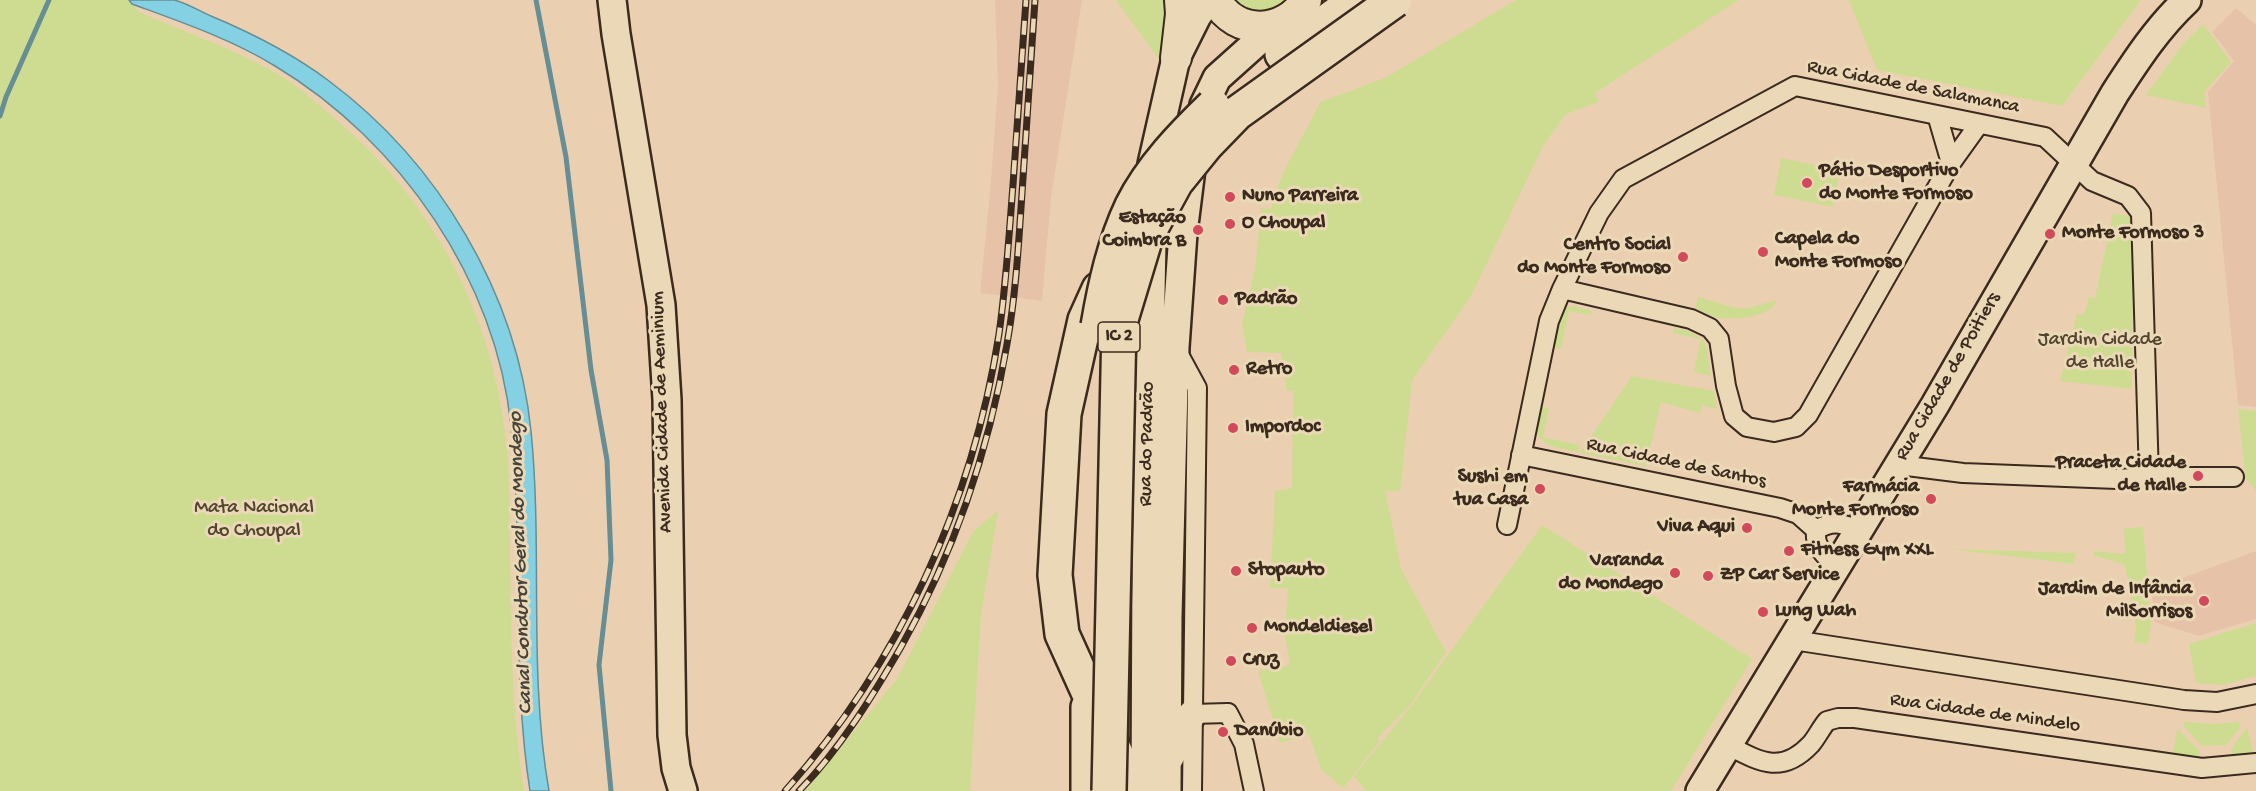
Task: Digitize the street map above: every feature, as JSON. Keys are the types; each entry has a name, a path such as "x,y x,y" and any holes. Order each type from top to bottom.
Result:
{"highway":[{"name":"IC 2","path":"1088,791 1098,325 1113,257 1132,205 1158,166 1189,129 1222,98 1356,0"},
{"name":"IC 2","path":"1109,791 1119,327 1146,237 1176,182 1206,145 1237,113 1395,0"},
{"path":"1113,257 1085,320 1064,414 1055,575 1062,634 1133,791"}],"main road":[{"path":"1176,58 1181,14 1180,0"},
{"path":"1216,0 1230,18 1244,25 1259,28 1275,26 1294,15 1306,0"}],"street":[{"name":"Avenida Cidade de Aeminium","path":"612,0 661,305 667,400 672,735 676,768 683,791"},
{"name":"Rua do Padrão","path":"1145,791 1152,164 1176,58 1197,16 1208,0"},
{"name":"Rua Cidade de Poitiers","path":"1700,791 1899,465 2073,164 2144,48 2171,15 2187,0"},
{"name":"Rua do Padrão","path":"1167,791 1168,617 1175,347 1191,169 1204,105 1217,78 1275,26"},
{"name":"Rua Cidade de Salamanca","path":"1507,525 1549,321 1599,213 1623,179 1795,86 2045,137 2092,181 2128,196 2141,213 2149,477"},
{"path":"1937,115 1951,163"},
{"path":"1562,289 1691,320 1710,328 1719,339 1734,416 1747,427 1774,432 1796,427 1808,415 1951,163 1979,124"},
{"name":"Rua do Padrão","path":"1175,347 1197,388 1192,791"},
{"name":"Rua Cidade de Santos","path":"1521,455 1780,508 1798,514 1816,530"},
{"path":"1899,465 1963,473 2117,479 2235,477"},
{"path":"1837,567 1821,552 1815,540 1816,530 1828,523 1843,523 1859,530"},
{"path":"1793,640 2184,699 2217,702 2256,694"},
{"path":"1166,764 1192,714 1228,713 1245,744 1254,791"},
{"name":"Rua Cidade de Mindelo","path":"1729,746 1762,763 1784,762 1800,754 1812,743 1827,721 1838,718 1855,718 2202,768 2256,763"}],"shaded area":[{"path":"995,0 1082,0 1051,198 1042,301 980,293 998,86"},
{"path":"2236,8 2256,25 2256,407 2238,405 2208,92 2234,61 2212,32"},
{"name":"Jardim de Infância MilSorrisos","path":"2256,551 2256,619 2199,636 2154,622 2151,579 2169,583"}],"green space":[{"name":"Mata Nacional do Choupal","path":"0,0 129,0 139,12 216,44 272,71 300,89 364,146 398,182 427,221 452,262 472,305 488,351 500,398 508,460 512,670 516,730 524,791 0,791"},
{"path":"1116,0 1172,0 1163,65"},
{"path":"1236,0 1290,0 1270,10 1256,10"},
{"path":"1516,0 1739,0 1595,93 1599,102 1566,114 1544,144 1471,296 1412,380 1400,492 1385,490 1401,569 1446,652 1408,708 1377,738 1380,741 1343,788 1321,769 1309,734 1280,743 1258,671 1290,665 1285,636 1288,588 1270,588 1275,491 1292,488 1293,391 1287,391 1281,353 1247,352 1242,325 1255,269 1261,208 1271,209 1280,180 1320,102 1385,78"},
{"path":"1849,0 2141,0 2062,106 1877,70"},
{"path":"2203,24 2231,62 2204,92 2206,108 2146,95 2183,44"},
{"name":"Pátio Desportivo do Monte Formoso","path":"1781,158 1840,170 1833,207 1774,195"},
{"name":"Jardim Cidade de Halle","path":"2113,213 2133,217 2132,389 2060,381 2077,314 2084,315 2089,297 2095,298"},
{"path":"1698,297 1736,308 1748,308 1777,300 1767,311 1758,315 1728,319 1712,316 1695,308"},
{"path":"1574,306 1592,311 1591,315 1569,311 1561,349 1552,347 1558,319 1565,308"},
{"path":"1674,328 1696,334 1703,340 1706,344 1711,376 1694,372 1701,339 1673,333"},
{"path":"1632,376 1714,391 1717,409 1702,405 1700,413 1661,402 1646,466 1580,453"},
{"path":"1540,406 1549,408 1543,437 1580,445 1578,452 1551,446 1540,438 1536,420"},
{"path":"2238,409 2256,411 2256,491 2246,478"},
{"path":"998,510 981,614 970,791 805,791 897,679 973,532"},
{"path":"1542,525 1752,659 1671,791 1366,791 1354,776 1409,709"},
{"path":"2143,527 2151,624 2148,644 2134,642 2136,626 2125,565 2093,555 2093,551 2125,554 2124,529"},
{"path":"1950,549 2075,553 2074,564"},
{"path":"2256,623 2256,676 2223,685 2196,683 2189,644"},
{"path":"2184,722 2214,724 2239,722 2240,728 2226,745 2202,746 2184,727"},
{"path":"2247,727 2253,752 2232,756 2231,749"},
{"path":"2177,729 2199,750 2199,758 2173,754"}],"water":[{"name":"Canal Condutor Geral do Mondego","path":"129,0 174,0 184,3 257,37 315,71 369,114 405,151 438,192 466,235 490,282 509,330 523,380 531,431 536,521 539,701 549,791 530,791 524,746 519,655 517,518 511,427 502,373 486,320 463,268 435,220 401,175 363,134 320,97 275,66 241,47 132,4"}],"waterway":[{"path":"0,116 6,97 49,0"},
{"path":"536,0 566,157 591,370 607,460 611,560 599,665 611,791"}],"railway":[{"path":"785,791 826,742 863,690 896,635 925,578 950,519 971,458 987,397 999,334 1009,241 1026,0"},
{"path":"799,791 842,740 901,647 953,538 980,462 999,384 1012,310 1019,242 1035,0"}],"place":[{"name":"Pátio Desportivo do Monte Formoso","path":"1807,183"},
{"name":"Nuno Parreira","path":"1230,197"},
{"name":"O Choupal","path":"1230,224"},
{"name":"Estação Coimbra B","path":"1198,230"},
{"name":"Monte Formoso 3","path":"2050,234"},
{"name":"Capela do Monte Formoso","path":"1763,252"},
{"name":"Centro Social do Monte Formoso","path":"1683,257"},
{"name":"Padrão","path":"1223,300"},
{"name":"Retro","path":"1234,370"},
{"name":"Impordoc","path":"1233,428"},
{"name":"Praceta Cidade de Halle","path":"2198,476"},
{"name":"Sushi em tua Casa","path":"1540,489"},
{"name":"Farmácia Monte Formoso","path":"1931,499"},
{"name":"Viva Aqui","path":"1747,528"},
{"name":"Fitness Gym XXL","path":"1789,551"},
{"name":"Stopauto","path":"1236,571"},
{"name":"Varanda do Mondego","path":"1675,573"},
{"name":"ZP Car Service","path":"1708,576"},
{"name":"Jardim de Infância MilSorrisos","path":"2204,601"},
{"name":"Lung Wah","path":"1763,612"},
{"name":"Mondeldiesel","path":"1252,628"},
{"name":"Cruz","path":"1231,661"},
{"name":"Danúbio","path":"1223,732"}]}
